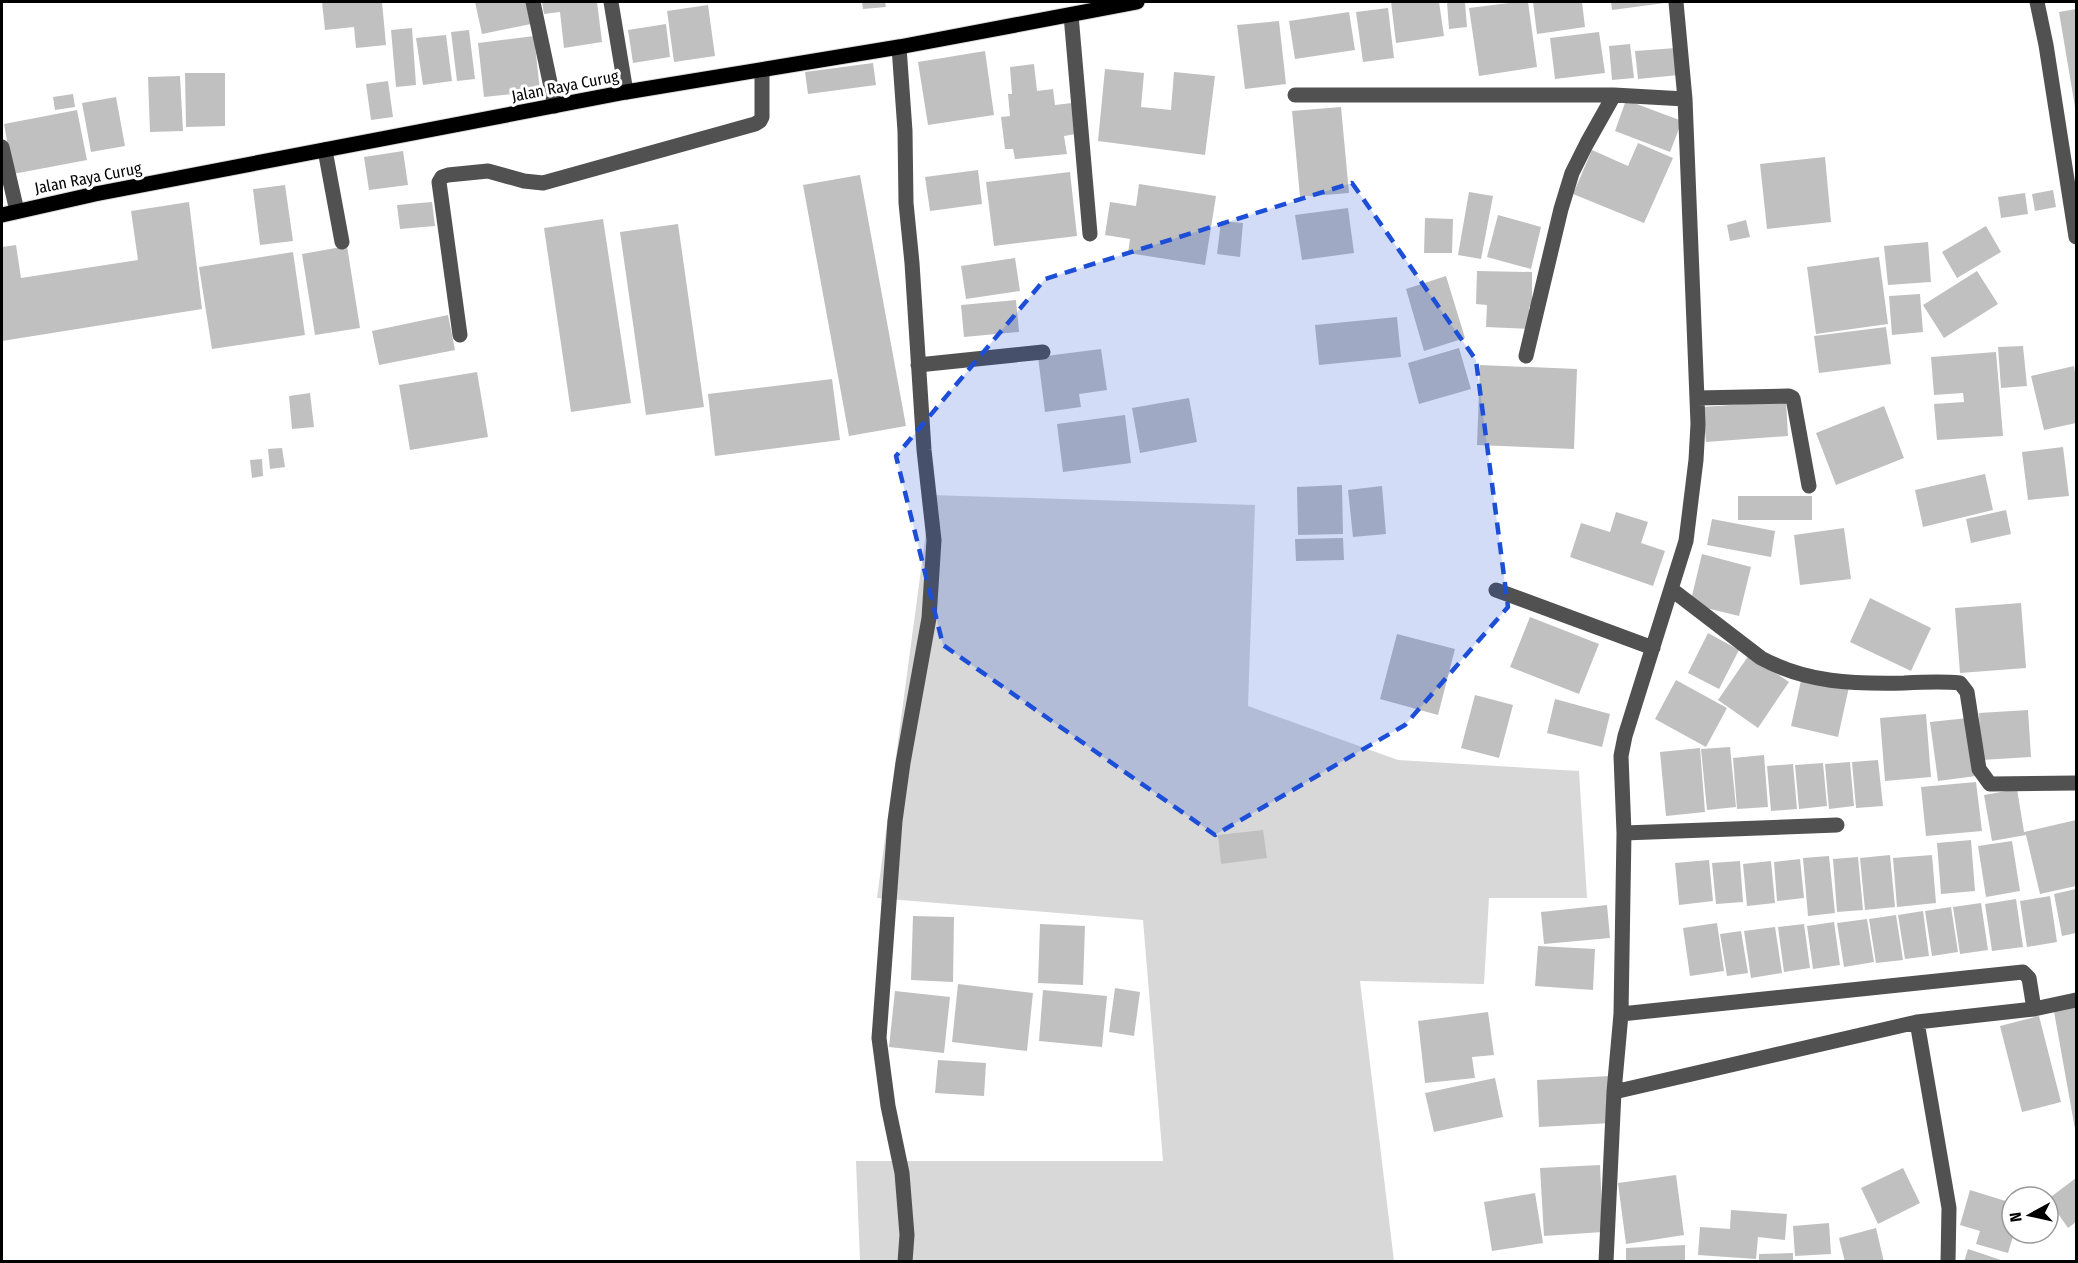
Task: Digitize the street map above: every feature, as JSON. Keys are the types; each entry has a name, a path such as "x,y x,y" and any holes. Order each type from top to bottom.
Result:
{"main road":[{"name":"Jalan Raya Curug","path":"2,215 626,92 899,47 1137,2"}],"street":[{"path":"533,2 555,106"},
{"path":"611,2 626,92"},
{"path":"1606,1262 1614,1092 1621,1014 1624,833 1621,756 1625,736 1686,541 1698,424 1685,99 1676,2"},
{"path":"2037,2 2046,45 2076,237"},
{"path":"1071,15 1090,234"},
{"path":"899,47 905,131 906,203 924,450 934,540 929,618 895,821 879,1038 888,1106 902,1173 907,1235 905,1262"},
{"path":"460,335 439,182 442,177 448,174 488,171 524,181 543,183 755,123 762,117 762,70"},
{"path":"1295,95 1614,95 1685,99"},
{"path":"1526,356 1561,209 1572,173 1614,95"},
{"path":"2,147 17,211"},
{"path":"325,150 342,242"},
{"path":"918,365 1042,352"},
{"path":"1697,398 1789,396 1793,398 1809,486"},
{"path":"1671,589 1761,658 1777,666 1821,680 1863,684 1960,683 1966,692 1980,769 1983,777 1990,784 2076,783"},
{"path":"1496,590 1653,648"},
{"path":"1624,833 1837,825"},
{"path":"1621,1014 2022,972 2029,978 2034,1009"},
{"path":"1614,1092 1917,1022 2034,1009 2076,1000"},
{"path":"1917,1022 1949,1208 1948,1262"}],"highlighted area":[{"path":"1352,183 1476,360 1508,607 1405,725 1215,835 943,645 896,456 1045,279"}],"shaded area":[{"path":"931,495 1255,505 1248,706 1398,760 1579,771 1587,898 1489,898 1484,984 1360,981 1394,1261 860,1261 856,1161 1163,1161 1143,920 877,898"}],"building":[{"path":"322,2 382,2 386,45 356,48 354,27 325,30"},
{"path":"475,2 526,2 531,24 482,34"},
{"path":"542,2 597,2 602,42 564,48 560,12 544,14"},
{"path":"862,2 885,2 886,7 863,9"},
{"path":"1391,2 1439,2 1444,36 1396,43"},
{"path":"1447,2 1465,2 1467,27 1449,29"},
{"path":"1528,2 1537,67 1479,76 1469,8"},
{"path":"1533,2 1582,2 1585,27 1537,34"},
{"path":"1611,2 1665,2 1665,3 1612,10"},
{"path":"708,5 715,56 674,62 667,11"},
{"path":"1388,8 1394,58 1363,62 1356,12"},
{"path":"2076,9 2076,106 2075,107 2059,12"},
{"path":"1349,12 1355,50 1295,59 1289,21"},
{"path":"1279,21 1286,84 1245,89 1237,25"},
{"path":"666,24 670,57 633,63 628,30"},
{"path":"412,28 416,85 396,87 391,30"},
{"path":"469,30 475,79 457,81 451,32"},
{"path":"1599,32 1605,73 1555,79 1550,38"},
{"path":"446,35 452,81 423,85 416,38"},
{"path":"534,36 540,91 484,97 478,43"},
{"path":"1630,44 1634,78 1612,80 1609,46"},
{"path":"1676,48 1679,75 1638,79 1635,51"},
{"path":"985,51 994,115 928,125 918,62"},
{"path":"873,63 876,85 808,94 805,72"},
{"path":"1034,64 1037,91 1053,89 1055,105 1072,103 1076,134 1064,136 1067,154 1015,159 1013,149 1005,149 1001,117 1010,116 1008,94 1012,94 1010,67"},
{"path":"1105,69 1144,73 1141,107 1171,110 1174,72 1215,76 1205,155 1098,141"},
{"path":"185,73 225,73 225,126 186,127"},
{"path":"180,76 183,131 150,132 148,77"},
{"path":"388,81 393,117 371,120 366,84"},
{"path":"73,94 75,107 55,110 53,97"},
{"path":"116,97 125,146 91,152 82,103"},
{"path":"1626,100 1682,121 1670,152 1615,131"},
{"path":"1341,107 1349,193 1300,197 1292,111"},
{"path":"77,110 87,160 13,174 4,124"},
{"path":"1638,143 1673,158 1644,223 1573,194 1592,150 1628,166"},
{"path":"403,151 408,185 369,190 364,157"},
{"path":"1825,157 1831,222 1767,229 1760,164"},
{"path":"978,170 982,204 930,211 925,177"},
{"path":"1070,172 1077,236 994,246 986,182"},
{"path":"860,175 906,426 849,436 803,185"},
{"path":"1139,184 1216,196 1205,265 1128,253 1130,239 1105,235 1110,202 1136,206"},
{"path":"285,185 293,241 260,245 253,189"},
{"path":"2053,190 2056,207 2035,211 2032,194"},
{"path":"1469,192 1493,196 1481,259 1458,255"},
{"path":"2025,193 2028,214 2001,218 1998,197"},
{"path":"189,202 202,309 2,341 2,247 16,245 21,278 138,260 131,211"},
{"path":"432,202 435,226 400,229 397,205"},
{"path":"1348,208 1354,253 1302,260 1295,215"},
{"path":"1498,215 1541,227 1531,269 1487,257"},
{"path":"1425,218 1453,219 1452,253 1424,253"},
{"path":"603,219 631,403 571,412 544,228"},
{"path":"1746,220 1750,237 1730,241 1727,225"},
{"path":"1221,221 1243,223 1240,257 1217,254"},
{"path":"678,224 704,407 646,415 620,232"},
{"path":"1986,226 2001,252 1957,278 1942,252"},
{"path":"1928,242 1931,282 1888,285 1884,246"},
{"path":"347,246 360,328 315,335 302,254"},
{"path":"293,252 305,335 212,349 199,267"},
{"path":"1879,257 1888,324 1816,334 1807,267"},
{"path":"1015,258 1020,291 966,299 961,266"},
{"path":"1477,271 1532,272 1532,307 1529,307 1529,329 1486,327 1487,305 1476,304"},
{"path":"1977,271 1998,304 1944,338 1923,305"},
{"path":"1446,276 1465,338 1424,351 1406,289"},
{"path":"1920,294 1923,332 1892,335 1889,296"},
{"path":"1016,300 1019,332 964,337 961,305"},
{"path":"448,315 455,350 379,365 372,331"},
{"path":"1397,317 1401,357 1319,365 1315,325"},
{"path":"1886,327 1891,364 1819,373 1814,336"},
{"path":"2023,346 2027,386 2001,388 1998,347"},
{"path":"1459,348 1471,389 1419,404 1408,363"},
{"path":"1101,349 1107,390 1079,394 1081,407 1045,412 1038,357"},
{"path":"1996,352 2003,436 1937,440 1934,404 1964,402 1963,393 1934,395 1931,357"},
{"path":"1480,365 1577,369 1574,449 1477,445"},
{"path":"2074,366 2076,423 2044,430 2031,376"},
{"path":"477,372 488,437 410,450 399,385"},
{"path":"832,379 840,440 715,456 708,394"},
{"path":"310,393 314,427 292,429 289,396"},
{"path":"1189,398 1197,442 1140,453 1132,408"},
{"path":"1786,401 1788,436 1706,442 1703,407"},
{"path":"1884,406 1904,458 1836,485 1816,433"},
{"path":"1125,415 1131,463 1063,472 1057,424"},
{"path":"2063,447 2069,496 2028,500 2022,452"},
{"path":"282,448 285,467 270,469 268,449"},
{"path":"262,459 263,476 252,478 250,460"},
{"path":"1985,474 1993,510 1923,527 1915,490"},
{"path":"1342,485 1343,534 1298,535 1297,487"},
{"path":"1382,486 1386,534 1353,537 1348,490"},
{"path":"1738,496 1812,496 1812,520 1738,520"},
{"path":"2006,510 2011,534 1971,543 1966,519"},
{"path":"1616,512 1648,522 1641,543 1665,551 1653,586 1570,557 1581,523 1610,532"},
{"path":"1712,519 1775,531 1771,557 1707,545"},
{"path":"1844,528 1851,579 1800,585 1794,535"},
{"path":"1343,538 1344,560 1296,561 1295,539"},
{"path":"1702,554 1751,567 1739,616 1690,604"},
{"path":"1870,598 1931,628 1911,671 1850,642"},
{"path":"2021,603 2026,668 1960,673 1955,608"},
{"path":"1530,617 1599,644 1579,694 1510,667"},
{"path":"1708,633 1739,650 1719,689 1688,673"},
{"path":"1397,634 1455,649 1438,715 1380,699"},
{"path":"1749,655 1789,682 1758,728 1718,700"},
{"path":"1802,676 1849,687 1838,737 1791,726"},
{"path":"1676,680 1727,708 1706,747 1655,719"},
{"path":"1475,695 1513,705 1499,758 1461,748"},
{"path":"1555,699 1610,714 1602,747 1547,733"},
{"path":"2028,710 2031,757 1981,760 1979,713"},
{"path":"1926,714 1931,777 1885,781 1880,718"},
{"path":"1968,718 1976,776 1938,781 1930,722"},
{"path":"1730,747 1736,807 1707,810 1701,749"},
{"path":"1700,748 1705,812 1666,816 1660,752"},
{"path":"1764,755 1768,807 1737,809 1733,758"},
{"path":"1878,760 1883,806 1856,808 1852,762"},
{"path":"1850,762 1854,806 1829,809 1825,764"},
{"path":"1823,763 1827,806 1799,809 1795,765"},
{"path":"1793,764 1797,809 1771,811 1767,766"},
{"path":"1976,782 1982,831 1926,836 1921,787"},
{"path":"2017,789 2024,832 2076,820 2076,886 2040,894 2026,835 1992,841 1984,795"},
{"path":"1263,830 1267,858 1221,864 1218,835"},
{"path":"1971,840 1975,891 1941,894 1937,843"},
{"path":"2012,841 2020,891 1986,897 1978,846"},
{"path":"1890,855 1895,907 1865,910 1860,858"},
{"path":"1932,855 1936,903 1897,907 1893,858"},
{"path":"1829,856 1835,913 1808,916 1803,858"},
{"path":"1858,857 1863,910 1837,912 1833,859"},
{"path":"1800,859 1804,898 1777,901 1774,862"},
{"path":"1709,860 1713,901 1679,905 1675,863"},
{"path":"1740,861 1743,902 1716,904 1712,863"},
{"path":"1771,861 1775,903 1747,906 1743,864"},
{"path":"2076,889 2076,933 2062,936 2054,894"},
{"path":"2050,896 2057,942 2027,947 2020,901"},
{"path":"2016,899 2023,947 1992,951 1985,904"},
{"path":"1981,903 1988,950 1960,954 1953,907"},
{"path":"1607,905 1610,938 1544,944 1541,912"},
{"path":"1951,907 1958,952 1932,956 1925,911"},
{"path":"1923,911 1929,956 1905,959 1898,915"},
{"path":"1896,915 1903,960 1876,963 1869,919"},
{"path":"913,916 954,917 953,982 911,980"},
{"path":"1867,919 1874,962 1844,967 1837,923"},
{"path":"1834,922 1840,965 1813,969 1807,926"},
{"path":"1717,923 1724,971 1690,976 1683,928"},
{"path":"1040,924 1085,926 1083,985 1038,983"},
{"path":"1804,924 1810,968 1784,972 1778,927"},
{"path":"1775,927 1782,973 1751,978 1744,931"},
{"path":"1741,931 1748,973 1727,976 1720,934"},
{"path":"1538,946 1595,949 1593,990 1535,986"},
{"path":"958,984 1033,993 1027,1051 952,1042"},
{"path":"1115,988 1140,992 1134,1036 1109,1032"},
{"path":"1043,990 1107,996 1102,1047 1039,1041"},
{"path":"895,991 950,997 944,1053 889,1047"},
{"path":"2076,1002 2076,1129 2075,1129 2053,1006"},
{"path":"1488,1012 1494,1055 1472,1057 1475,1078 1425,1083 1418,1021"},
{"path":"2039,1016 2061,1102 2022,1112 2000,1026"},
{"path":"938,1060 986,1063 984,1096 935,1093"},
{"path":"1609,1076 1612,1123 1539,1127 1537,1080"},
{"path":"1495,1078 1503,1117 1434,1132 1425,1093"},
{"path":"1600,1165 1603,1232 1544,1236 1540,1168"},
{"path":"1903,1168 1920,1203 1878,1224 1861,1188"},
{"path":"1676,1175 1684,1235 1626,1244 1618,1183"},
{"path":"2076,1178 2076,1222 2068,1228 2060,1216 2060,1190"},
{"path":"1970,1190 2000,1199 2000,1245 2010,1245 2008,1253 1976,1244 1980,1231 1960,1225"},
{"path":"1535,1193 1543,1243 1492,1251 1484,1202"},
{"path":"1731,1210 1787,1214 1785,1240 1758,1237 1756,1259 1698,1255 1700,1227 1730,1229"},
{"path":"1829,1223 1831,1254 1795,1256 1793,1226"},
{"path":"1876,1228 1884,1262 1845,1262 1839,1238"},
{"path":"1685,1245 1685,1262 1626,1262 1626,1248"},
{"path":"1968,1249 2004,1261 2004,1262 1964,1262"},
{"path":"1793,1253 1793,1262 1759,1262 1759,1254"}]}
